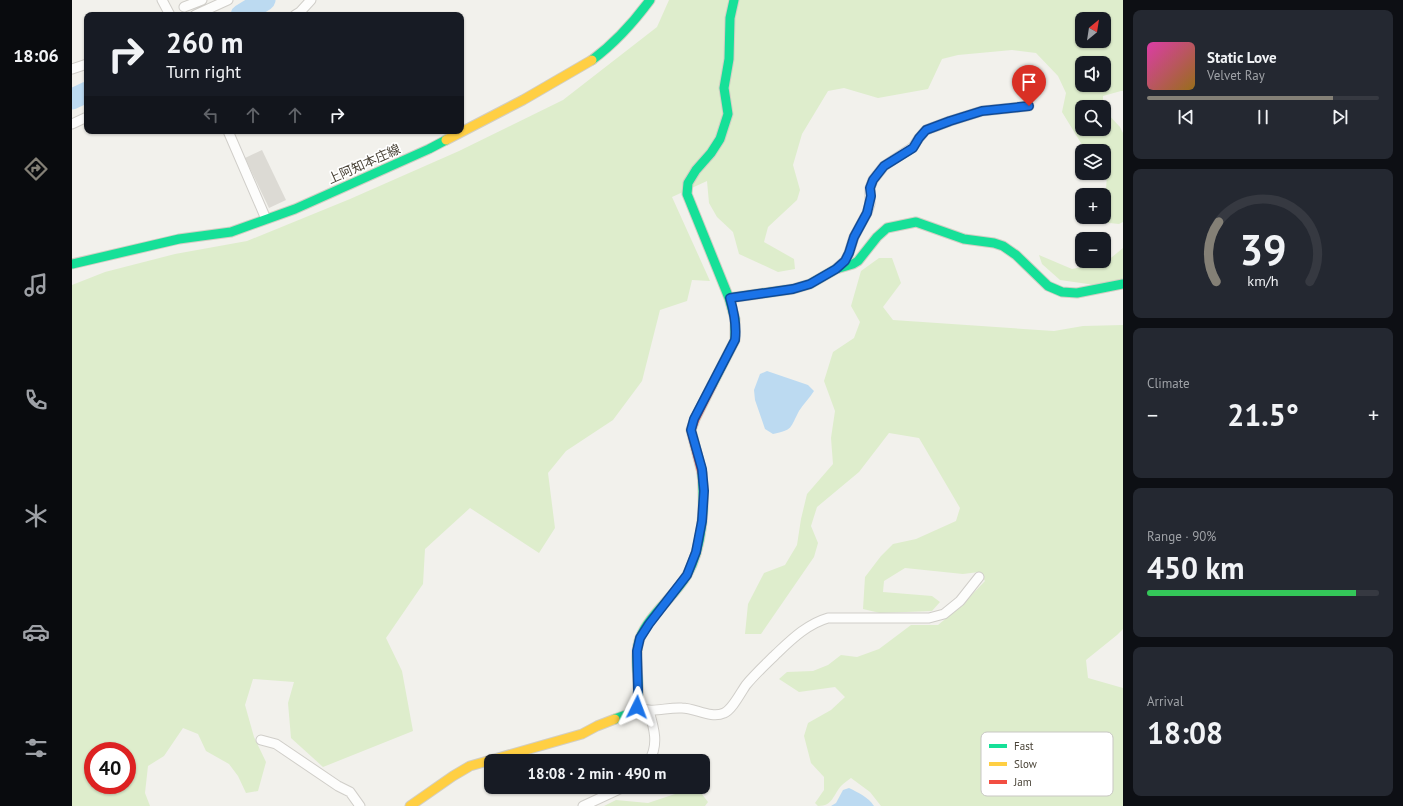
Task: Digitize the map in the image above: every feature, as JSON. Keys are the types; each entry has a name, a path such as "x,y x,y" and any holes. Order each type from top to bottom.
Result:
{"street":[{"path":"162,0 168,12"},
{"path":"184,7 202,0"},
{"path":"202,12 228,0"},
{"path":"300,12 311,0"},
{"name":"上阿知本庄線","path":"464,131 523,100 586,64 608,48 632,24 650,0"},
{"path":"410,806 470,766 582,734 597,726 631,713 637,707 637,651 640,638 687,575 696,552 702,521 704,491 702,469 691,430 694,419 735,340 736,329 730,298 686,194 688,183 696,170 720,139 728,114 724,88 729,59 730,18 734,0"},
{"path":"72,69 84,65"},
{"path":"730,298 793,289 810,284 836,269 845,261 854,237 867,213 871,196 870,188 873,180 884,166 913,148 926,130 982,111 1029,106"},
{"path":"72,124 84,118"},
{"path":"229,134 266,219"},
{"name":"上阿知本庄線","path":"72,264 179,239 231,232 325,196 429,149 458,134"},
{"path":"836,269 858,261 877,236 887,228 898,224 916,222 964,239 994,243 1003,246 1016,255 1048,286 1062,292 1077,293 1123,284"},
{"path":"637,707 649,711 683,708 715,715 724,713 732,706 759,671 792,638 819,621 828,618 929,618 944,614 960,601 979,577"},
{"path":"649,711 655,732 653,754"},
{"path":"261,740 276,744 338,786 350,792 360,806"},
{"path":"583,806 609,794"}],"green space":[{"path":"669,0 1123,0 1123,91 1103,96 1103,100 1075,100 1075,133 1062,112 1066,93 1058,76 1036,53 1012,50 958,55 942,59 928,89 878,98 844,88 828,91 802,134 793,165 800,190 797,200 768,227 764,242 794,259 795,269 778,272 739,254 733,232 717,217 709,203 707,181 672,197 710,281 692,280 687,301 660,310 642,381 613,420 566,451 548,473 555,528 539,553 470,508 425,549 423,584 386,638 402,671 413,731 323,767 291,738 288,703 294,682 253,679 245,705 254,737 266,762 258,791 246,793 238,776 229,764 206,751 198,734 183,728 164,756 148,766 145,793 150,806 72,806 72,285 105,272 175,254 247,241 350,199 459,151 563,100 657,27"},
{"path":"1111,117 1120,127 1123,133 1123,222 1119,224 1111,223 1111,188 1106,188 1107,180 1111,180 1111,144 1082,144 1077,136 1111,136"},
{"path":"1123,248 1123,289 1060,280 1042,264 1039,255 1072,269 1111,268 1111,258"},
{"path":"879,258 892,258 901,283 883,307 893,320 1054,331 1083,326 1123,325 1123,629 1086,660 1088,678 1123,688 1123,806 881,806 870,792 851,778 838,789 830,802 823,806 818,806 815,803 824,790 824,777 811,763 804,736 808,723 831,710 845,697 835,687 799,692 779,679 787,672 813,671 828,665 841,655 857,657 879,649 911,625 938,625 961,606 985,581 979,572 963,574 905,568 884,581 883,592 932,596 940,602 932,611 880,613 863,609 865,577 881,556 893,544 916,539 956,521 960,508 919,438 889,433 859,472 817,507 811,526 818,543 814,557 761,634 745,634 748,604 764,573 785,565 797,545 807,494 833,464 831,438 835,411 824,381 833,352 854,338 860,322 851,306 861,271"},
{"path":"675,794 702,794 708,802 705,806 604,806 616,800 648,803"}],"water":[{"path":"767,371 808,385 814,391 801,408 792,425 784,431 773,434 765,429 755,400 754,390 760,374"},
{"path":"849,788 866,798 874,806 831,806 836,803 843,790"}],"building":[{"path":"262,150 286,200 269,208 245,158"}],"waterway":[{"path":"246,12 265,0"},
{"path":"72,99 84,93"}],"traffic: fast":[{"path":"592,60 623,32 650,0"},
{"path":"712,385 735,340 735,319 729,298 687,194 688,183 720,139 728,114 724,88 729,59 730,18 734,0"},
{"path":"72,264 179,239 231,232 295,209 446,140"},
{"path":"729,298 793,289 810,284 836,269 858,261 877,237 887,228 916,222 964,239 994,243 1003,246 1016,255 1048,286 1062,292 1077,293 1123,284"},
{"path":"615,719 629,713 637,707 637,653 640,638 649,621 682,583 697,552 703,512 702,473"}],"traffic: slow":[{"path":"464,131 523,100 592,60"},
{"path":"446,140 458,134"},
{"path":"410,806 470,766 582,734 615,719"}],"traffic: jam":[{"path":"702,473 691,430 712,385"}],"route":[{"path":"637,707 637,651 640,638 687,575 696,552 702,521 704,491 702,469 691,430 694,419 735,340 736,329 730,298 793,289 810,284 836,269 845,261 854,237 867,213 871,196 870,188 873,180 884,166 893,159 913,148 926,130 982,111 1029,106"}]}
